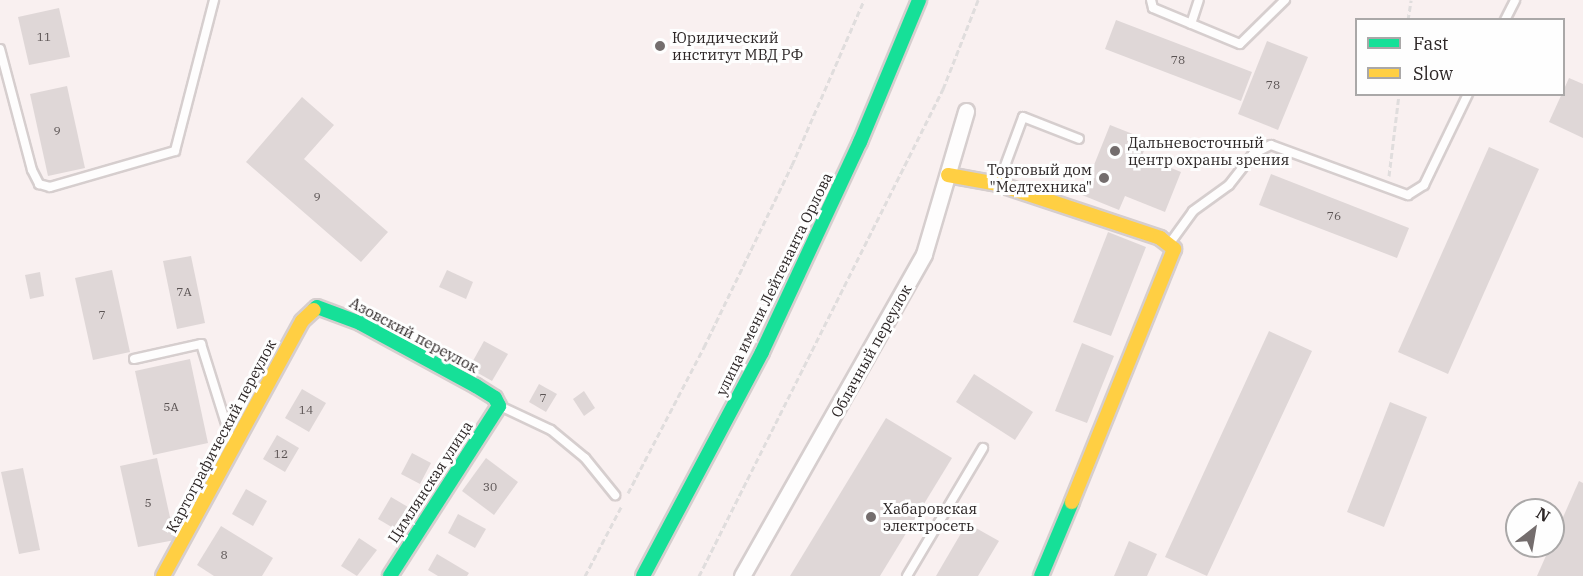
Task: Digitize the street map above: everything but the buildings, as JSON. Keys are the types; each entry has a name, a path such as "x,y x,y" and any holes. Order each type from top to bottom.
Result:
{"street":[{"name":"улица имени Лейтенанта Орлова","path":"643,576 762,352 860,142 919,0"},
{"name":"Облачный переулок","path":"742,576 924,254 966,111"},
{"path":"948,175 998,184 1170,243 1174,249 1160,293 1041,576"},
{"name":"Азовский переулок","path":"308,312 324,307 360,323 476,386 495,398 499,406"},
{"name":"Картографический переулок","path":"163,576 308,312"},
{"name":"Цимлянская улица","path":"390,576 499,406"}],"lane":[{"path":"0,49 32,170 39,184 50,187 175,151 214,0"},
{"path":"1151,0 1153,8 1240,44 1285,0"},
{"path":"1191,24 1199,0"},
{"path":"1506,18 1514,0"},
{"path":"1170,243 1193,210 1229,185 1253,154 1271,145 1408,195 1424,185 1467,96"},
{"path":"998,184 1023,117 1080,139"},
{"path":"134,359 201,344 233,447"},
{"path":"499,406 551,430 585,458 615,495"},
{"path":"907,576 983,448"}],"path":[{"path":"585,576 704,347 792,165 864,0"},
{"path":"699,576 943,89 978,0"},
{"path":"1408,18 1411,0"},
{"path":"1388,187 1399,96"}],"traffic: fast":[{"path":"643,576 762,352 860,142 919,0"},
{"path":"314,310 317,307 360,323 476,386 495,398 499,406 390,576"},
{"path":"1041,576 1072,502"}],"traffic: slow":[{"path":"948,175 998,184 1160,238 1174,249 1072,502"},
{"path":"163,576 302,321 314,310"}],"place":[{"name":"Юридический институт МВД РФ","path":"660,46"},
{"name":"Дальневосточный центр охраны зрения","path":"1115,151"},
{"name":"Торговый дом \"Медтехника\"","path":"1104,178"},
{"name":"Хабаровская электросеть","path":"871,517"}]}
